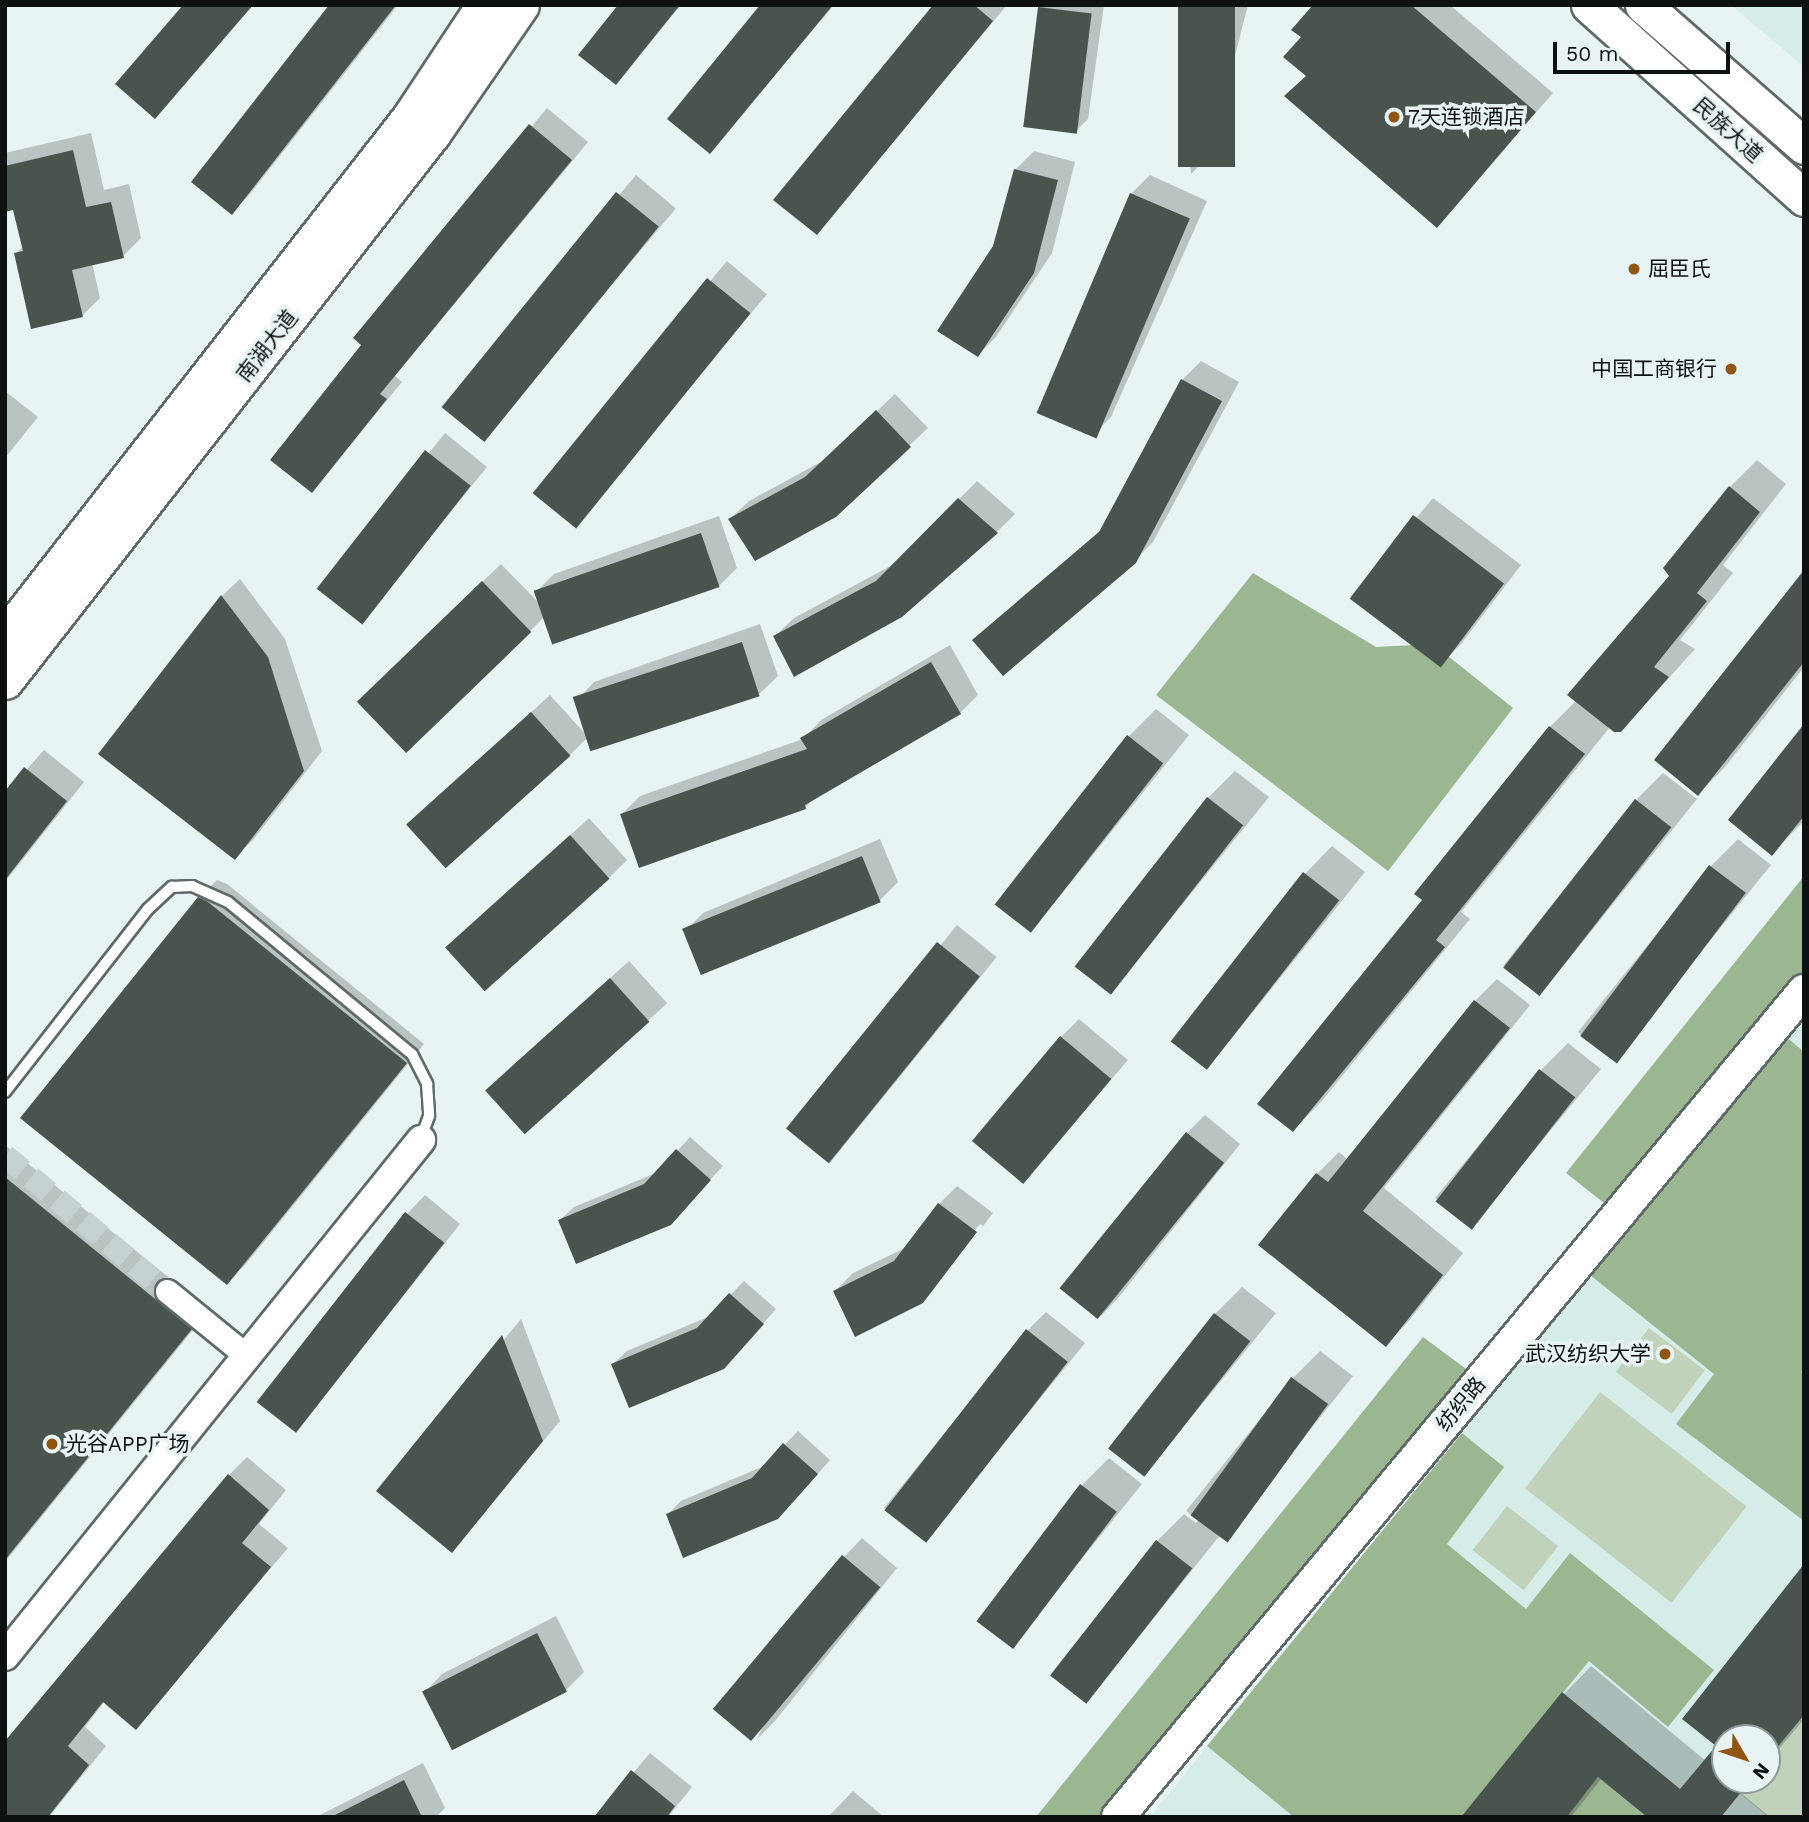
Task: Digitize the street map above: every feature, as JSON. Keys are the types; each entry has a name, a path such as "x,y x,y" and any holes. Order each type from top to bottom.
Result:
{"main road":[{"name":"南湖大道","path":"5,636 410,117 484,5"},
{"name":"南湖大道","path":"5,681 433,133 521,5"},
{"name":"民族大道","path":"1589,5 1804,198"},
{"name":"民族大道","path":"1643,5 1804,146"},
{"name":"纺织路","path":"1118,1817 1804,991"}],"street":[{"path":"5,1656 421,1140"},
{"path":"167,1291 247,1356"}],"lane":[{"path":"5,1092 148,909 172,887 192,886 228,902 412,1054 426,1084 429,1116 421,1140"}],"shaded area":[{"path":"1731,5 1804,5 1804,67"},
{"name":"武汉纺织大学","path":"1804,1012 1804,1817 1150,1817"}],"green space":[{"path":"1253,573 1376,647 1433,644 1513,708 1388,871 1156,695"},
{"path":"1804,876 1804,991 1618,1214 1566,1173"},
{"path":"1785,1036 1804,1052 1804,1369 1801,1372 1804,1375 1804,1521 1676,1424 1714,1374 1590,1275"},
{"path":"1649,1328 1705,1370 1672,1414 1616,1372"},
{"path":"1423,1337 1481,1380 1118,1817 1036,1817"},
{"path":"1600,1392 1747,1507 1671,1603 1525,1488"},
{"path":"1462,1433 1504,1467 1447,1544 1526,1609 1570,1553 1714,1670 1668,1727 1589,1661 1461,1817 1294,1817 1207,1746"},
{"path":"1507,1506 1558,1546 1524,1590 1473,1550"},
{"path":"1804,1715 1804,1817 1768,1817 1740,1794 1781,1794 1781,1743"},
{"path":"1598,1777 1647,1817 1567,1817"}],"building":[{"path":"183,5 253,5 155,119 115,84"},
{"path":"329,5 396,5 232,215 191,182"},
{"path":"618,5 680,5 616,85 578,55"},
{"path":"760,5 833,5 710,154 667,119"},
{"path":"933,5 974,5 993,21 817,235 773,200"},
{"path":"1178,5 1235,5 1235,167 1178,167"},
{"path":"1313,5 1411,5 1536,112 1437,228 1284,96 1306,76 1283,57 1301,37 1291,30"},
{"path":"1038,7 1092,14 1077,134 1023,127"},
{"path":"529,124 572,160 380,394 387,399 312,493 270,460 361,345 353,338"},
{"path":"73,150 86,207 111,202 124,258 72,270 83,317 31,329 14,253 23,251 13,210 5,212 5,166"},
{"path":"1014,169 1058,180 1034,273 978,357 937,331 993,246"},
{"path":"616,192 659,227 484,442 442,407"},
{"path":"1130,193 1190,218 1096,438 1037,413"},
{"path":"707,278 751,313 576,529 533,493"},
{"path":"1181,379 1222,401 1136,563 1003,676 972,640 1099,532"},
{"path":"876,410 911,447 836,517 755,561 728,519 805,477"},
{"path":"425,450 471,486 362,624 317,589"},
{"path":"1729,486 1760,512 1697,593 1707,601 1654,667 1669,677 1621,732 1614,732 1567,695 1669,576 1663,568"},
{"path":"958,498 998,533 902,617 794,677 773,636 876,581"},
{"path":"1413,515 1504,584 1441,667 1350,599"},
{"path":"701,533 720,587 552,645 534,591"},
{"path":"1804,570 1804,662 1698,796 1654,760"},
{"path":"482,581 531,632 406,753 357,702"},
{"path":"221,595 268,657 304,771 235,860 98,754"},
{"path":"742,642 760,696 590,751 573,697"},
{"path":"931,662 961,714 805,805 806,809 639,868 620,814 807,749 800,738"},
{"path":"531,712 570,756 446,868 406,824"},
{"path":"1804,724 1804,816 1772,856 1728,820"},
{"path":"1549,726 1585,754 1436,940 1445,947 1293,1132 1257,1104 1422,900 1414,894"},
{"path":"1127,735 1163,763 1031,933 995,904"},
{"path":"24,767 67,801 5,880 5,791"},
{"path":"1207,797 1243,825 1111,995 1075,966"},
{"path":"1635,799 1671,827 1539,996 1503,968"},
{"path":"570,835 609,879 485,991 445,947"},
{"path":"862,856 881,902 701,975 682,929"},
{"path":"1709,865 1746,893 1617,1064 1580,1036"},
{"path":"1303,872 1339,900 1207,1070 1171,1041"},
{"path":"198,897 208,902 407,1063 227,1285 20,1118"},
{"path":"937,942 980,977 829,1163 786,1129"},
{"path":"610,978 649,1022 525,1134 485,1090"},
{"path":"1474,1000 1510,1028 1363,1211 1443,1275 1386,1347 1258,1245 1316,1173 1328,1182"},
{"path":"1060,1036 1111,1079 1023,1184 972,1141"},
{"path":"1539,1069 1575,1097 1472,1230 1436,1201"},
{"path":"1186,1132 1224,1163 1098,1319 1060,1288"},
{"path":"676,1149 711,1180 671,1225 576,1264 558,1220 644,1184"},
{"name":"光谷APP广场","path":"5,1177 192,1329 5,1560"},
{"path":"938,1203 977,1232 923,1303 855,1337 833,1291 894,1261"},
{"path":"405,1212 444,1243 296,1433 257,1402"},
{"path":"729,1293 764,1324 724,1369 629,1408 611,1364 697,1328"},
{"path":"1214,1313 1250,1341 1144,1477 1108,1449"},
{"path":"1026,1329 1068,1362 926,1543 884,1510"},
{"path":"502,1335 543,1441 452,1553 376,1491"},
{"path":"1291,1377 1328,1404 1228,1542 1190,1515"},
{"path":"783,1443 818,1474 778,1519 683,1558 666,1514 752,1478"},
{"path":"228,1474 269,1510 242,1543 271,1567 136,1730 103,1702 68,1746 89,1765 48,1817 5,1817 5,1741"},
{"path":"1080,1484 1117,1512 1013,1649 976,1621"},
{"path":"1156,1540 1192,1568 1086,1704 1050,1676"},
{"path":"842,1555 880,1587 751,1741 713,1709"},
{"path":"1804,1564 1804,1715 1781,1743 1781,1724 1711,1724 1711,1742 1682,1719"},
{"path":"537,1633 567,1692 452,1750 422,1692"},
{"path":"1562,1692 1680,1789 1711,1752 1711,1794 1740,1794 1721,1817 1647,1817 1598,1777 1567,1817 1461,1817"},
{"path":"631,1770 675,1806 667,1817 594,1817"},
{"path":"404,1780 422,1817 331,1817"}],"tunnel":[{"path":"5,1155 167,1291"}],"place":[{"name":"7天连锁酒店","path":"1394,117"},
{"name":"屈臣氏","path":"1634,269"},
{"name":"中国工商银行","path":"1731,369"},
{"name":"武汉纺织大学","path":"1665,1354"},
{"name":"光谷APP广场","path":"52,1444"}]}
